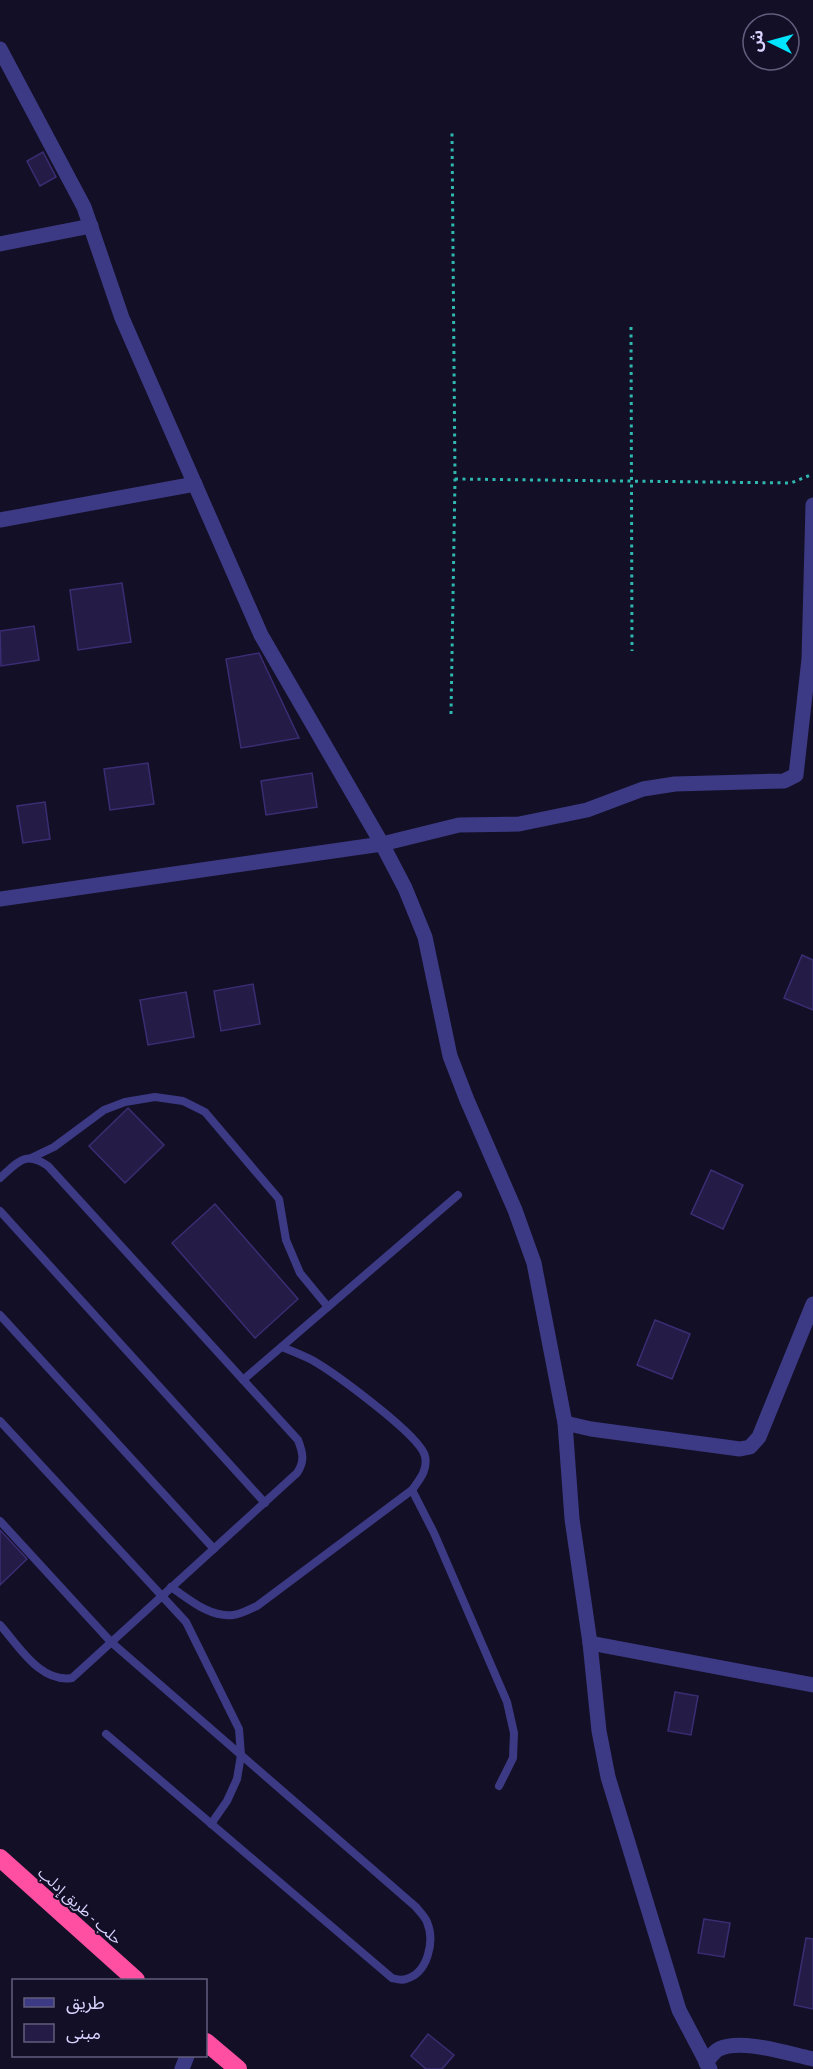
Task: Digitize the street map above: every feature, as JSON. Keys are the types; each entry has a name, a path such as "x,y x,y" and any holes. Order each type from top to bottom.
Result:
{"highway":[{"name":"حلب - طريق إدلب","path":"0,1858 135,1979"},
{"path":"207,2043 238,2069"}],"street":[{"path":"0,49 84,207 123,318 261,635 382,844 405,888 425,937 450,1056 515,1210 534,1263 565,1423 572,1519 590,1643 599,1731 608,1777 679,2010 708,2066"},
{"path":"0,244 91,226"},
{"path":"0,520 195,484"},
{"path":"0,900 382,844 459,825 519,824 587,810 643,789 675,784 784,781 796,775 809,659 813,505"},
{"path":"565,1423 591,1429 740,1449 750,1447 759,1437 813,1304"},
{"path":"590,1643 813,1685"},
{"path":"708,2066 716,2050 728,2046 745,2045 813,2059"}],"lane":[{"path":"0,1178 18,1161 31,1158 54,1147 104,1110 125,1102 155,1097 183,1101 205,1112 279,1199 286,1240 300,1274 328,1307"},
{"path":"0,1625 40,1669 56,1678 72,1678 297,1473 304,1457 298,1440 48,1166 38,1159 31,1158"},
{"path":"243,1380 459,1195"},
{"path":"0,1211 265,1503"},
{"path":"0,1315 214,1549"},
{"path":"171,1587 197,1605 215,1613 233,1615 257,1606 412,1490 424,1473 425,1456 415,1439 384,1412 313,1361 282,1347"},
{"path":"0,1421 186,1622 239,1729 241,1755 237,1779 227,1801 212,1824"},
{"path":"412,1490 434,1533 507,1702 514,1733 513,1758 499,1786"},
{"path":"0,1521 111,1642 416,1906 427,1921 431,1939 427,1958 415,1975 404,1980 392,1978 106,1734"}],"path":[{"path":"451,714 455,479 452,133"},
{"path":"632,327 632,651"},
{"path":"455,479 791,483 813,474"}],"building":[{"path":"43,152 56,177 40,186 27,161"},
{"path":"122,583 131,642 78,650 70,590"},
{"path":"34,626 39,660 1,666 0,631"},
{"path":"259,653 299,738 241,748 226,659"},
{"path":"148,763 154,804 110,810 104,769"},
{"path":"312,773 317,807 266,815 261,781"},
{"path":"45,802 50,839 23,843 17,806"},
{"path":"802,955 813,960 813,1010 784,998"},
{"path":"253,984 260,1024 221,1031 214,991"},
{"path":"186,992 194,1037 148,1045 140,1000"},
{"path":"128,1108 164,1145 125,1183 89,1146"},
{"path":"711,1170 743,1185 723,1229 691,1214"},
{"path":"215,1204 298,1299 255,1338 172,1243"},
{"path":"655,1320 690,1334 672,1379 637,1365"},
{"path":"0,1530 27,1559 0,1585"},
{"path":"675,1692 698,1696 691,1735 668,1731"},
{"path":"704,1919 730,1923 724,1957 698,1953"},
{"path":"806,1938 813,1939 813,2009 794,2005"},
{"path":"428,2034 454,2055 442,2069 426,2069 411,2056"}]}
